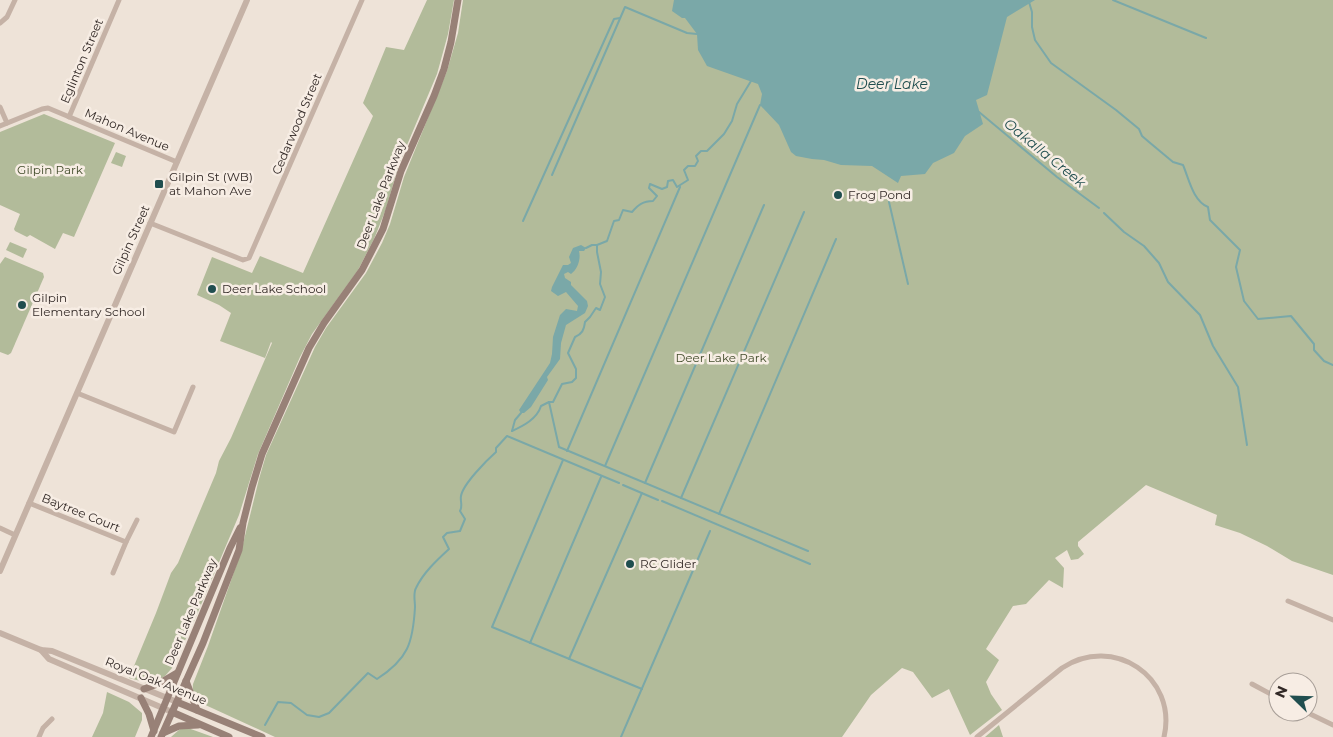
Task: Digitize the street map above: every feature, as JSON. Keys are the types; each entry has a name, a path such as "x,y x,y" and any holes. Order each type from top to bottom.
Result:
{"main road":[{"name":"Deer Lake Parkway","path":"162,735 203,643 239,550 243,523 262,454 316,336 369,258 383,229 401,171 444,69 458,0"},
{"name":"Deer Lake Parkway","path":"152,734 230,548 243,523"},
{"path":"144,689 178,673"},
{"path":"186,681 197,710"},
{"path":"141,698 149,714 152,734"},
{"name":"Royal Oak Avenue","path":"177,702 262,737"},
{"name":"Royal Oak Avenue","path":"172,712 229,737"},
{"path":"162,735 179,726 199,725"}],"street":[{"path":"0,23 7,17 15,0"},
{"name":"Eglinton Street","path":"0,126 45,108 69,117 120,0"},
{"name":"Gilpin Street","path":"0,571 248,0"},
{"name":"Cedarwood Street","path":"150,223 243,260 250,257 362,0"},
{"path":"0,107 7,123"},
{"name":"Mahon Avenue","path":"69,117 177,162"},
{"path":"77,393 174,432 194,387"},
{"name":"Baytree Court","path":"29,503 126,542"},
{"name":"Baytree Court","path":"114,573 137,520"},
{"path":"0,528 15,535"},
{"path":"1288,601 1333,620"},
{"name":"Royal Oak Avenue","path":"0,633 41,650 52,651 177,702"},
{"name":"Royal Oak Avenue","path":"41,650 49,659 172,712"},
{"path":"977,737 1062,668 1077,660 1098,655 1128,662 1142,670 1155,684 1162,698 1166,714 1164,737"},
{"path":"1252,684 1268,693"},
{"path":"1318,718 1333,725"},
{"path":"39,737 43,728 52,719"}],"green space":[{"path":"427,0 454,0 448,34 437,74 399,164 386,209 374,239 358,270 312,334 300,357 258,454 239,515 172,668 165,676 154,682 148,683 129,678 171,573 178,563 216,473 219,461 231,438 272,343 265,358 220,341 231,313 197,295 212,257 252,273 260,256 303,273 373,116 363,103 386,47 404,50"},
{"name":"Deer Lake Park","path":"463,0 1333,0 1333,575 1292,561 1240,533 1215,525 1217,515 1146,485 1078,542 1078,546 1084,554 1078,559 1071,560 1067,550 1055,558 1064,568 1063,588 1049,580 1026,604 1013,606 986,649 999,660 986,682 991,694 1002,710 970,735 949,689 932,698 913,672 902,668 871,695 842,737 275,737 201,703 194,695 193,684 241,552 266,455 315,347 326,328 366,273 382,243 390,224 404,177 447,71 458,33"},
{"name":"Gilpin Park","path":"44,114 115,143 74,237 63,233 55,249 30,235 27,237 15,231 14,229 20,214 0,205 0,132"},
{"path":"116,152 126,156 122,167 111,163"},
{"path":"10,242 27,249 23,258 6,250"},
{"path":"5,257 43,273 44,277 11,353 8,355 0,352 0,264"},
{"path":"107,692 129,702 142,713 142,720 135,737 92,737 103,713"},
{"path":"999,725 1003,737 985,737"},
{"path":"188,728 213,737 171,737 180,729"}],"water":[{"name":"Deer Lake","path":"674,0 1035,0 1007,17 987,95 976,100 983,124 965,136 954,153 933,163 925,174 901,176 898,183 872,166 841,165 824,160 796,156 791,152 779,125 760,105 762,94 758,84 707,66 698,50 697,34 685,18 672,11"},
{"path":"581,245 586,248 584,251 579,251 580,257 577,267 571,274 568,272 564,274 565,278 571,282 571,285 587,301 588,306 585,313 566,325 561,343 560,359 547,377 548,380 531,407 524,413 521,413 519,410 550,363 553,337 560,315 566,309 577,311 578,306 566,292 558,296 551,291 563,265 571,263 569,257 573,248"}],"waterway":[{"path":"1027,0 1032,12 1032,27 1035,40 1051,63 1116,110 1139,129 1142,136 1173,162 1183,165 1195,195 1208,207 1210,220 1240,250 1236,267 1244,301 1258,319 1291,316 1314,344 1314,350 1324,361 1333,365"},
{"path":"1113,0 1206,38"},
{"path":"552,175 625,7 687,33 697,34"},
{"path":"523,221 614,19 620,18"},
{"path":"512,431 533,418 541,406 553,402 562,384 572,382 576,378 576,369 568,353 575,337 582,331 585,322 596,308 600,310 605,297 600,284 601,272 597,245 607,241 614,221 619,220 623,210 632,212 641,204 653,201 657,196 649,188 650,184 662,189 667,187 668,181 673,180 677,187 688,180 684,170 688,166 695,166 698,161 696,156 701,151 707,151 724,134 732,121 737,104 751,81"},
{"path":"605,466 760,105"},
{"name":"Oakalla Creek","path":"979,112 1057,177 1099,208"},
{"path":"567,451 680,187"},
{"path":"889,202 908,284"},
{"path":"645,483 764,205"},
{"path":"681,498 804,212"},
{"name":"Oakalla Creek","path":"1104,213 1124,232 1144,246 1159,263 1168,282 1200,315 1213,346 1238,387 1247,445"},
{"path":"719,514 836,239"},
{"path":"586,248 597,245"},
{"path":"549,402 559,447 808,551"},
{"path":"512,431 515,420 521,413"},
{"path":"265,725 278,702 291,703 307,715 319,717 329,713 368,673 377,679 402,657 413,631 415,590 426,572 449,549 443,537 447,533 460,531 465,519 460,511 461,496 466,485 496,452 496,448 507,436 619,483"},
{"path":"563,460 492,627 642,689"},
{"path":"530,643 601,477"},
{"path":"623,485 658,500"},
{"path":"569,659 642,493"},
{"path":"662,501 810,564"},
{"path":"621,737 710,531"}],"place":[{"name":"Gilpin St (WB) at Mahon Ave","path":"159,184"},
{"name":"Frog Pond","path":"838,195"},
{"name":"Deer Lake School","path":"212,289"},
{"name":"Gilpin Elementary School","path":"22,305"},
{"name":"RC Glider","path":"630,564"}]}
